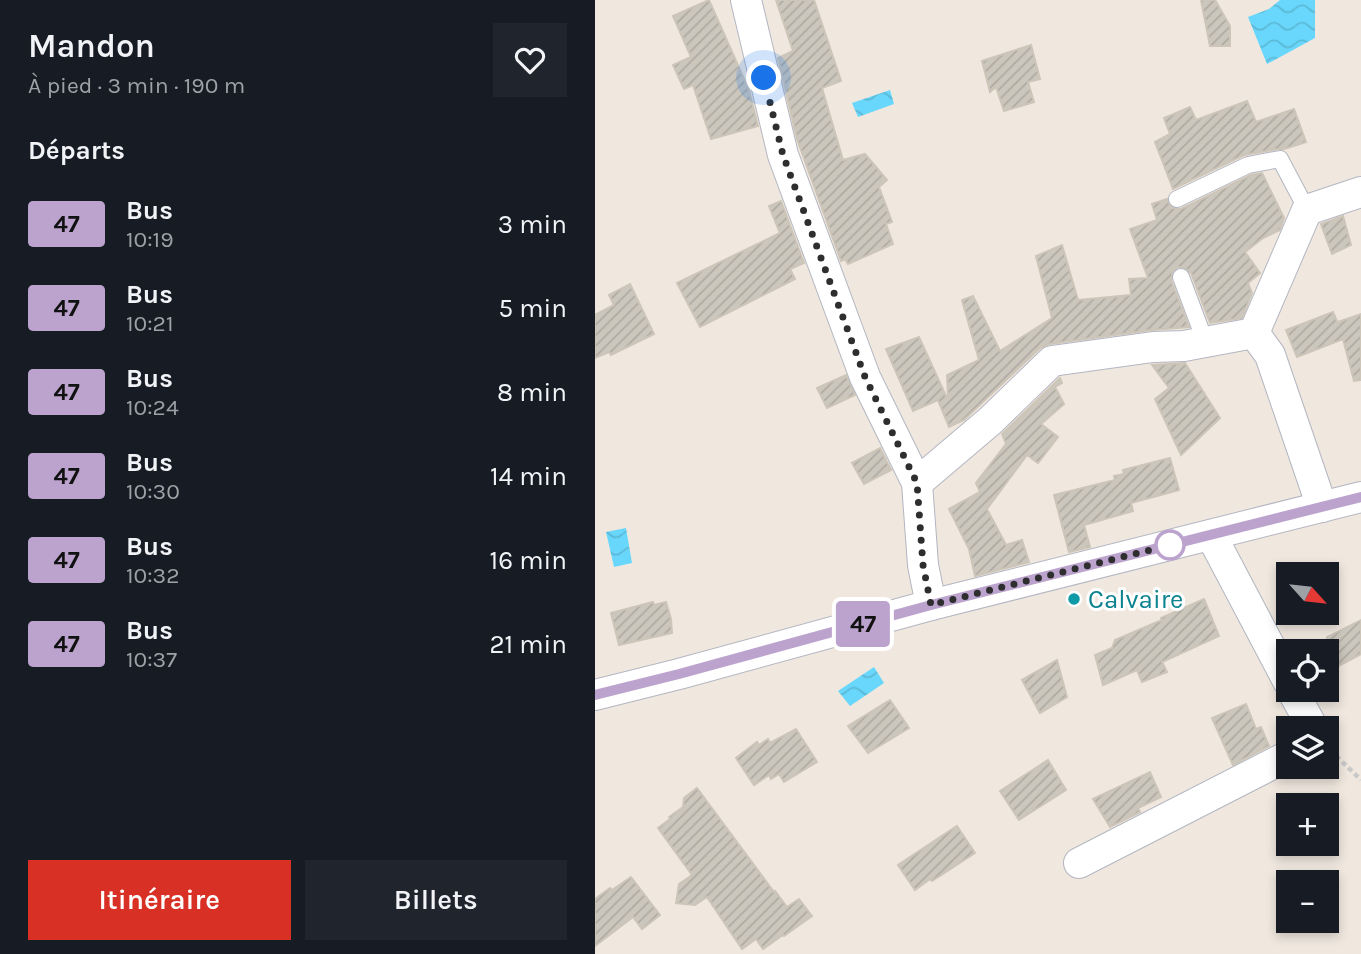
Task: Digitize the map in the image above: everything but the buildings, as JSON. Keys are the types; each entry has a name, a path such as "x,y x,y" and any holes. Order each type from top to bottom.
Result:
{"street":[{"path":"745,0 783,155 865,377 917,483 923,565 931,605"},
{"path":"1254,333 1307,211 1361,192"},
{"path":"917,483 990,421 1052,361 1153,347 1184,346 1254,333"},
{"path":"1254,333 1271,355 1322,507"},
{"path":"595,695 931,605 1361,497"},
{"path":"1211,535 1276,658"},
{"path":"1079,863 1276,762"}],"lane":[{"path":"1177,199 1248,165 1280,159 1307,211"},
{"path":"1181,277 1205,341"}],"path":[{"path":"1339,759 1361,780"}],"water":[{"path":"1280,0 1315,0 1315,38 1267,64 1248,17 1269,9"},
{"path":"890,90 894,104 858,117 852,103"},
{"path":"626,528 632,563 614,567 606,532"},
{"path":"874,667 884,683 850,706 838,691"}],"bus line":[{"name":"47","path":"595,695 931,605 1361,497"}],"place":[{"name":"Calvaire","path":"1074,599"}],"route":[{"path":"764,78 783,155 865,377 917,483 923,565 931,605 1170,545"}]}
